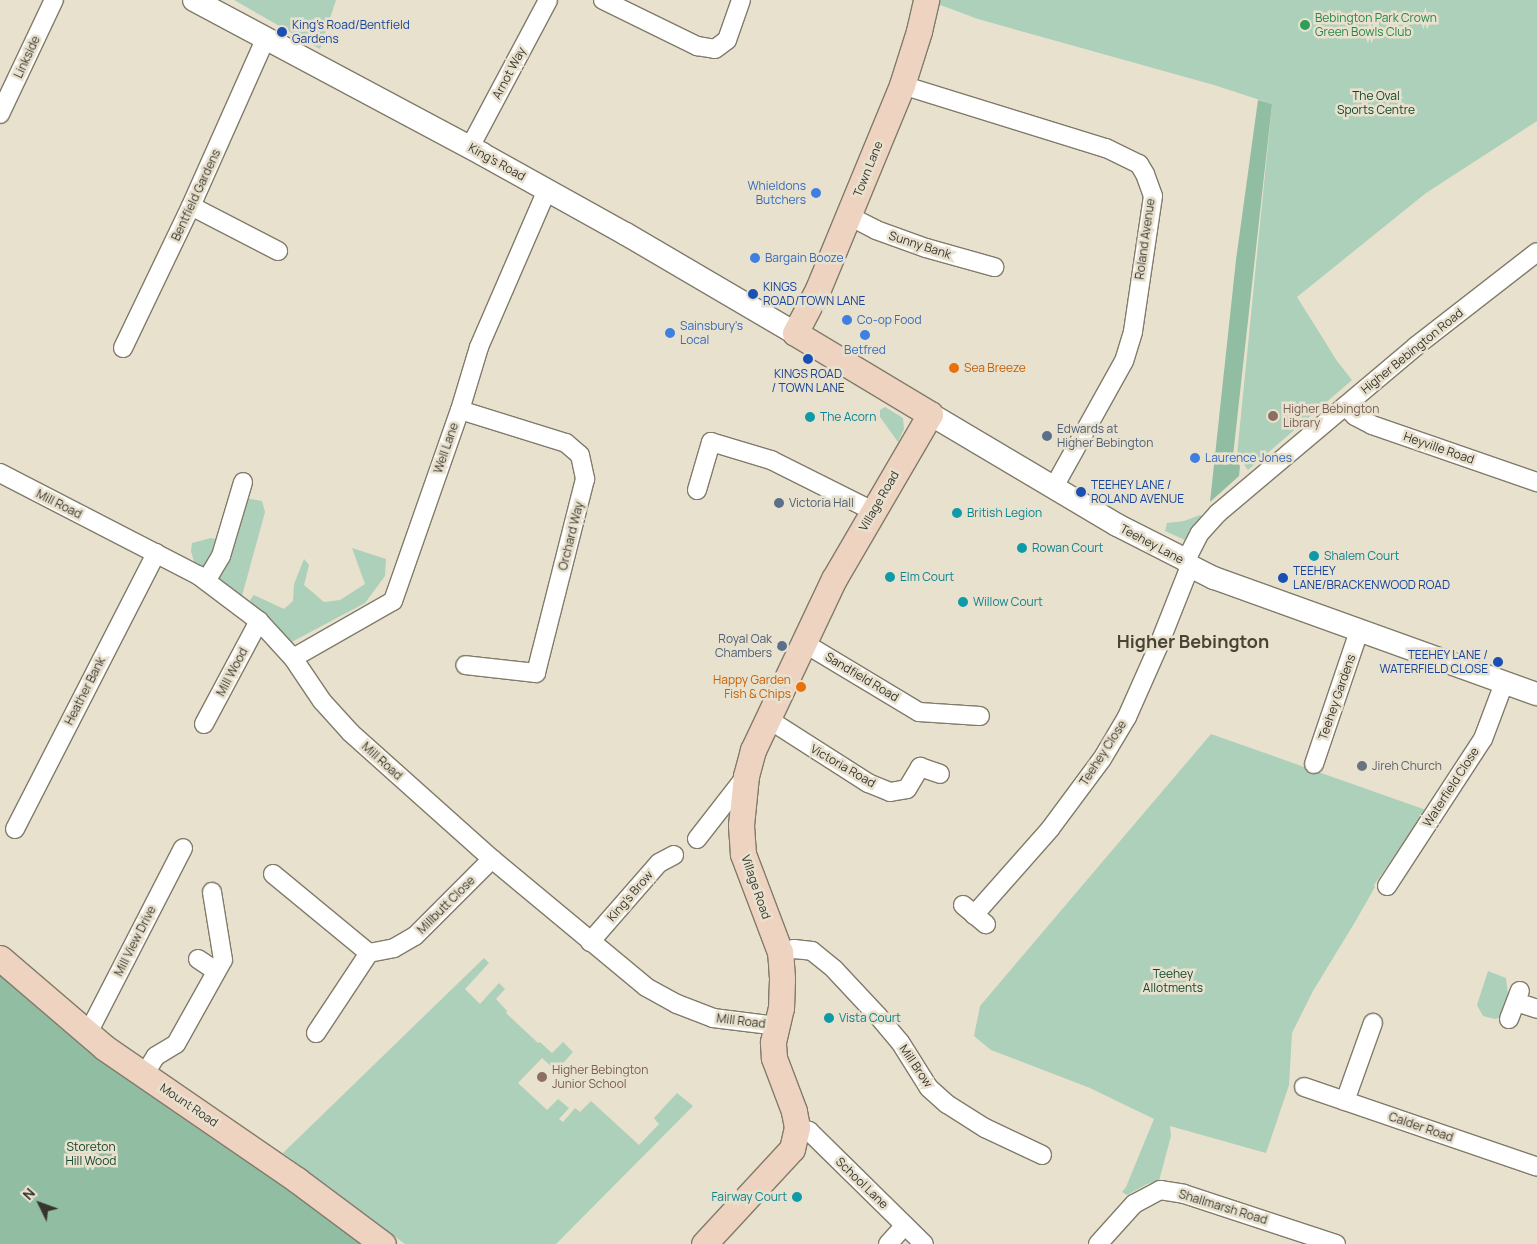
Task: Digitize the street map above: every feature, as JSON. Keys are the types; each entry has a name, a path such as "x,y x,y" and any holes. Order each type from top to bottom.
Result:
{"main road":[{"name":"Town Lane","path":"795,333 818,290 902,84 919,31 926,0"},
{"name":"Teehey Lane","path":"795,333 930,414"},
{"name":"Village Road","path":"797,1127 774,1058 774,1042 782,978 780,952 744,854 741,825 746,776 753,750 834,579 930,414"},
{"name":"Mount Road","path":"0,958 87,1035 297,1180 384,1244"},
{"path":"704,1244 792,1149 797,1127"}],"street":[{"name":"Linkside","path":"0,114 54,0"},
{"name":"King's Road","path":"194,0 265,40 470,147 795,333"},
{"name":"Arnot Way","path":"470,147 548,0"},
{"path":"603,0 696,46 715,49 727,40 741,0"},
{"name":"Bentfield Gardens","path":"123,348 191,206 265,40"},
{"name":"Roland Avenue","path":"902,84 1106,148 1138,164 1145,174 1153,196 1132,332 1126,354 1054,488"},
{"name":"Well Lane","path":"292,658 394,601 460,410 479,347 547,190"},
{"path":"191,206 278,251"},
{"name":"Sunny Bank","path":"849,216 876,230 994,268"},
{"name":"Higher Bebington Road","path":"1188,563 1200,533 1218,513 1424,340 1537,252"},
{"name":"Heyville Road","path":"1345,406 1354,416 1372,424 1537,482"},
{"name":"Orchard Way","path":"460,410 566,443 580,455 585,479 536,673 465,665"},
{"name":"Teehey Lane","path":"930,414 1117,526 1214,578 1537,694"},
{"path":"697,490 711,442 771,460 873,511"},
{"name":"Mill Road","path":"0,473 156,553 206,581 259,621 292,658 322,701 351,733 492,859 646,987 677,1004 713,1018 777,1026"},
{"path":"206,581 221,556 243,482"},
{"name":"Heather Bank","path":"15,829 156,553"},
{"name":"Teehey Close","path":"974,915 1050,829 1102,759 1127,717 1158,648 1188,563"},
{"name":"Mill Wood","path":"204,724 259,621"},
{"name":"Teehey Gardens","path":"1315,764 1359,631"},
{"name":"Sandfield Road","path":"804,642 918,712 980,716"},
{"name":"Waterfield Close","path":"1387,886 1483,739 1504,683"},
{"name":"Victoria Road","path":"768,720 868,783 890,792 907,790 920,767 940,774"},
{"path":"697,839 746,776"},
{"name":"Mill View Drive","path":"87,1035 183,848"},
{"name":"King's Brow","path":"590,942 659,862 674,855"},
{"name":"Millbutt Close","path":"369,952 394,948 415,936 492,859"},
{"path":"273,874 369,952 316,1033"},
{"path":"144,1075 156,1056 176,1044 223,960 212,892"},
{"name":"Mill Brow","path":"780,952 794,948 812,951 834,969 878,1016 900,1042 929,1088 947,1104 986,1128 1042,1156"},
{"path":"198,960 216,971"},
{"path":"1509,1019 1518,996 1537,1009"},
{"path":"1345,1101 1375,1024"},
{"name":"Calder Road","path":"1304,1087 1537,1167"},
{"name":"School Lane","path":"797,1127 809,1131 924,1244"},
{"name":"Shallmarsh Road","path":"1098,1244 1134,1204 1160,1190 1184,1194 1336,1244"},
{"path":"888,1244 905,1225"}],"green space":[{"path":"234,0 336,0 320,49"},
{"name":"The Oval Sports Centre","path":"927,0 1537,0 1537,121 1426,193 1297,297 1337,361 1352,380 1248,470 1237,455 1272,104 1214,85 978,19"},
{"path":"1258,100 1272,104 1233,456 1240,466 1239,476 1210,502 1236,260"},
{"path":"885,407 903,418 904,429 898,442 880,417 880,410"},
{"path":"246,498 262,501 265,512 242,596 238,600 197,573 191,551 192,543 211,538 230,542 239,531"},
{"path":"1200,515 1204,518 1187,541 1165,531 1167,523 1184,521"},
{"path":"352,548 386,559 385,576 365,603 286,645 253,610 250,600 254,595 284,609 293,601 294,584 304,559 309,565 304,585 324,602 340,600 365,584"},
{"name":"Teehey Allotments","path":"1211,734 1426,810 1374,885 1375,887 1355,922 1313,991 1292,1033 1289,1085 1266,1153 1170,1126 1171,1136 1159,1181 1147,1184 1127,1195 1122,1192 1126,1187 1154,1119 1090,1088 991,1050 974,1036 980,1006"},
{"name":"Higher Bebington Junior School","path":"484,958 489,963 465,989 480,1004 499,983 505,989 496,999 507,1011 506,1013 538,1043 540,1042 552,1053 563,1042 573,1052 556,1071 542,1058 518,1083 547,1110 558,1099 569,1108 559,1119 563,1122 575,1108 580,1112 591,1101 639,1145 659,1124 654,1118 677,1093 693,1106 556,1244 405,1244 283,1153"},
{"name":"Storeton Hill Wood","path":"0,967 372,1244 0,1244"},
{"path":"1488,971 1506,978 1508,995 1503,1011 1504,1017 1495,1019 1483,1016 1477,1005"}],"place":[{"name":"Bebington Park Crown Green Bowls Club","path":"1305,25"},
{"name":"King's Road/Bentfield Gardens","path":"282,32"},
{"name":"Whieldons Butchers","path":"816,193"},
{"name":"Bargain Booze","path":"755,258"},
{"name":"KINGS ROAD/TOWN LANE","path":"753,294"},
{"name":"Co-op Food","path":"847,320"},
{"name":"Sainsbury's Local","path":"670,333"},
{"name":"Betfred","path":"865,335"},
{"name":"KINGS ROAD / TOWN LANE","path":"808,359"},
{"name":"Sea Breeze","path":"954,368"},
{"name":"Higher Bebington Library","path":"1273,416"},
{"name":"The Acorn","path":"810,417"},
{"name":"Edwards at Higher Bebington","path":"1047,436"},
{"name":"Laurence Jones","path":"1195,458"},
{"name":"TEEHEY LANE / ROLAND AVENUE","path":"1081,492"},
{"name":"Victoria Hall","path":"779,503"},
{"name":"British Legion","path":"957,513"},
{"name":"Rowan Court","path":"1022,548"},
{"name":"Shalem Court","path":"1314,556"},
{"name":"Elm Court","path":"890,577"},
{"name":"TEEHEY LANE/BRACKENWOOD ROAD","path":"1283,578"},
{"name":"Willow Court","path":"963,602"},
{"name":"Royal Oak Chambers","path":"782,646"},
{"name":"TEEHEY LANE / WATERFIELD CLOSE","path":"1498,662"},
{"name":"Happy Garden Fish & Chips","path":"801,687"},
{"name":"Jireh Church","path":"1362,766"},
{"name":"Vista Court","path":"829,1018"},
{"name":"Higher Bebington Junior School","path":"542,1077"},
{"name":"Fairway Court","path":"797,1197"}],"district":[{"name":"Higher Bebington","path":"1193,641"}]}
